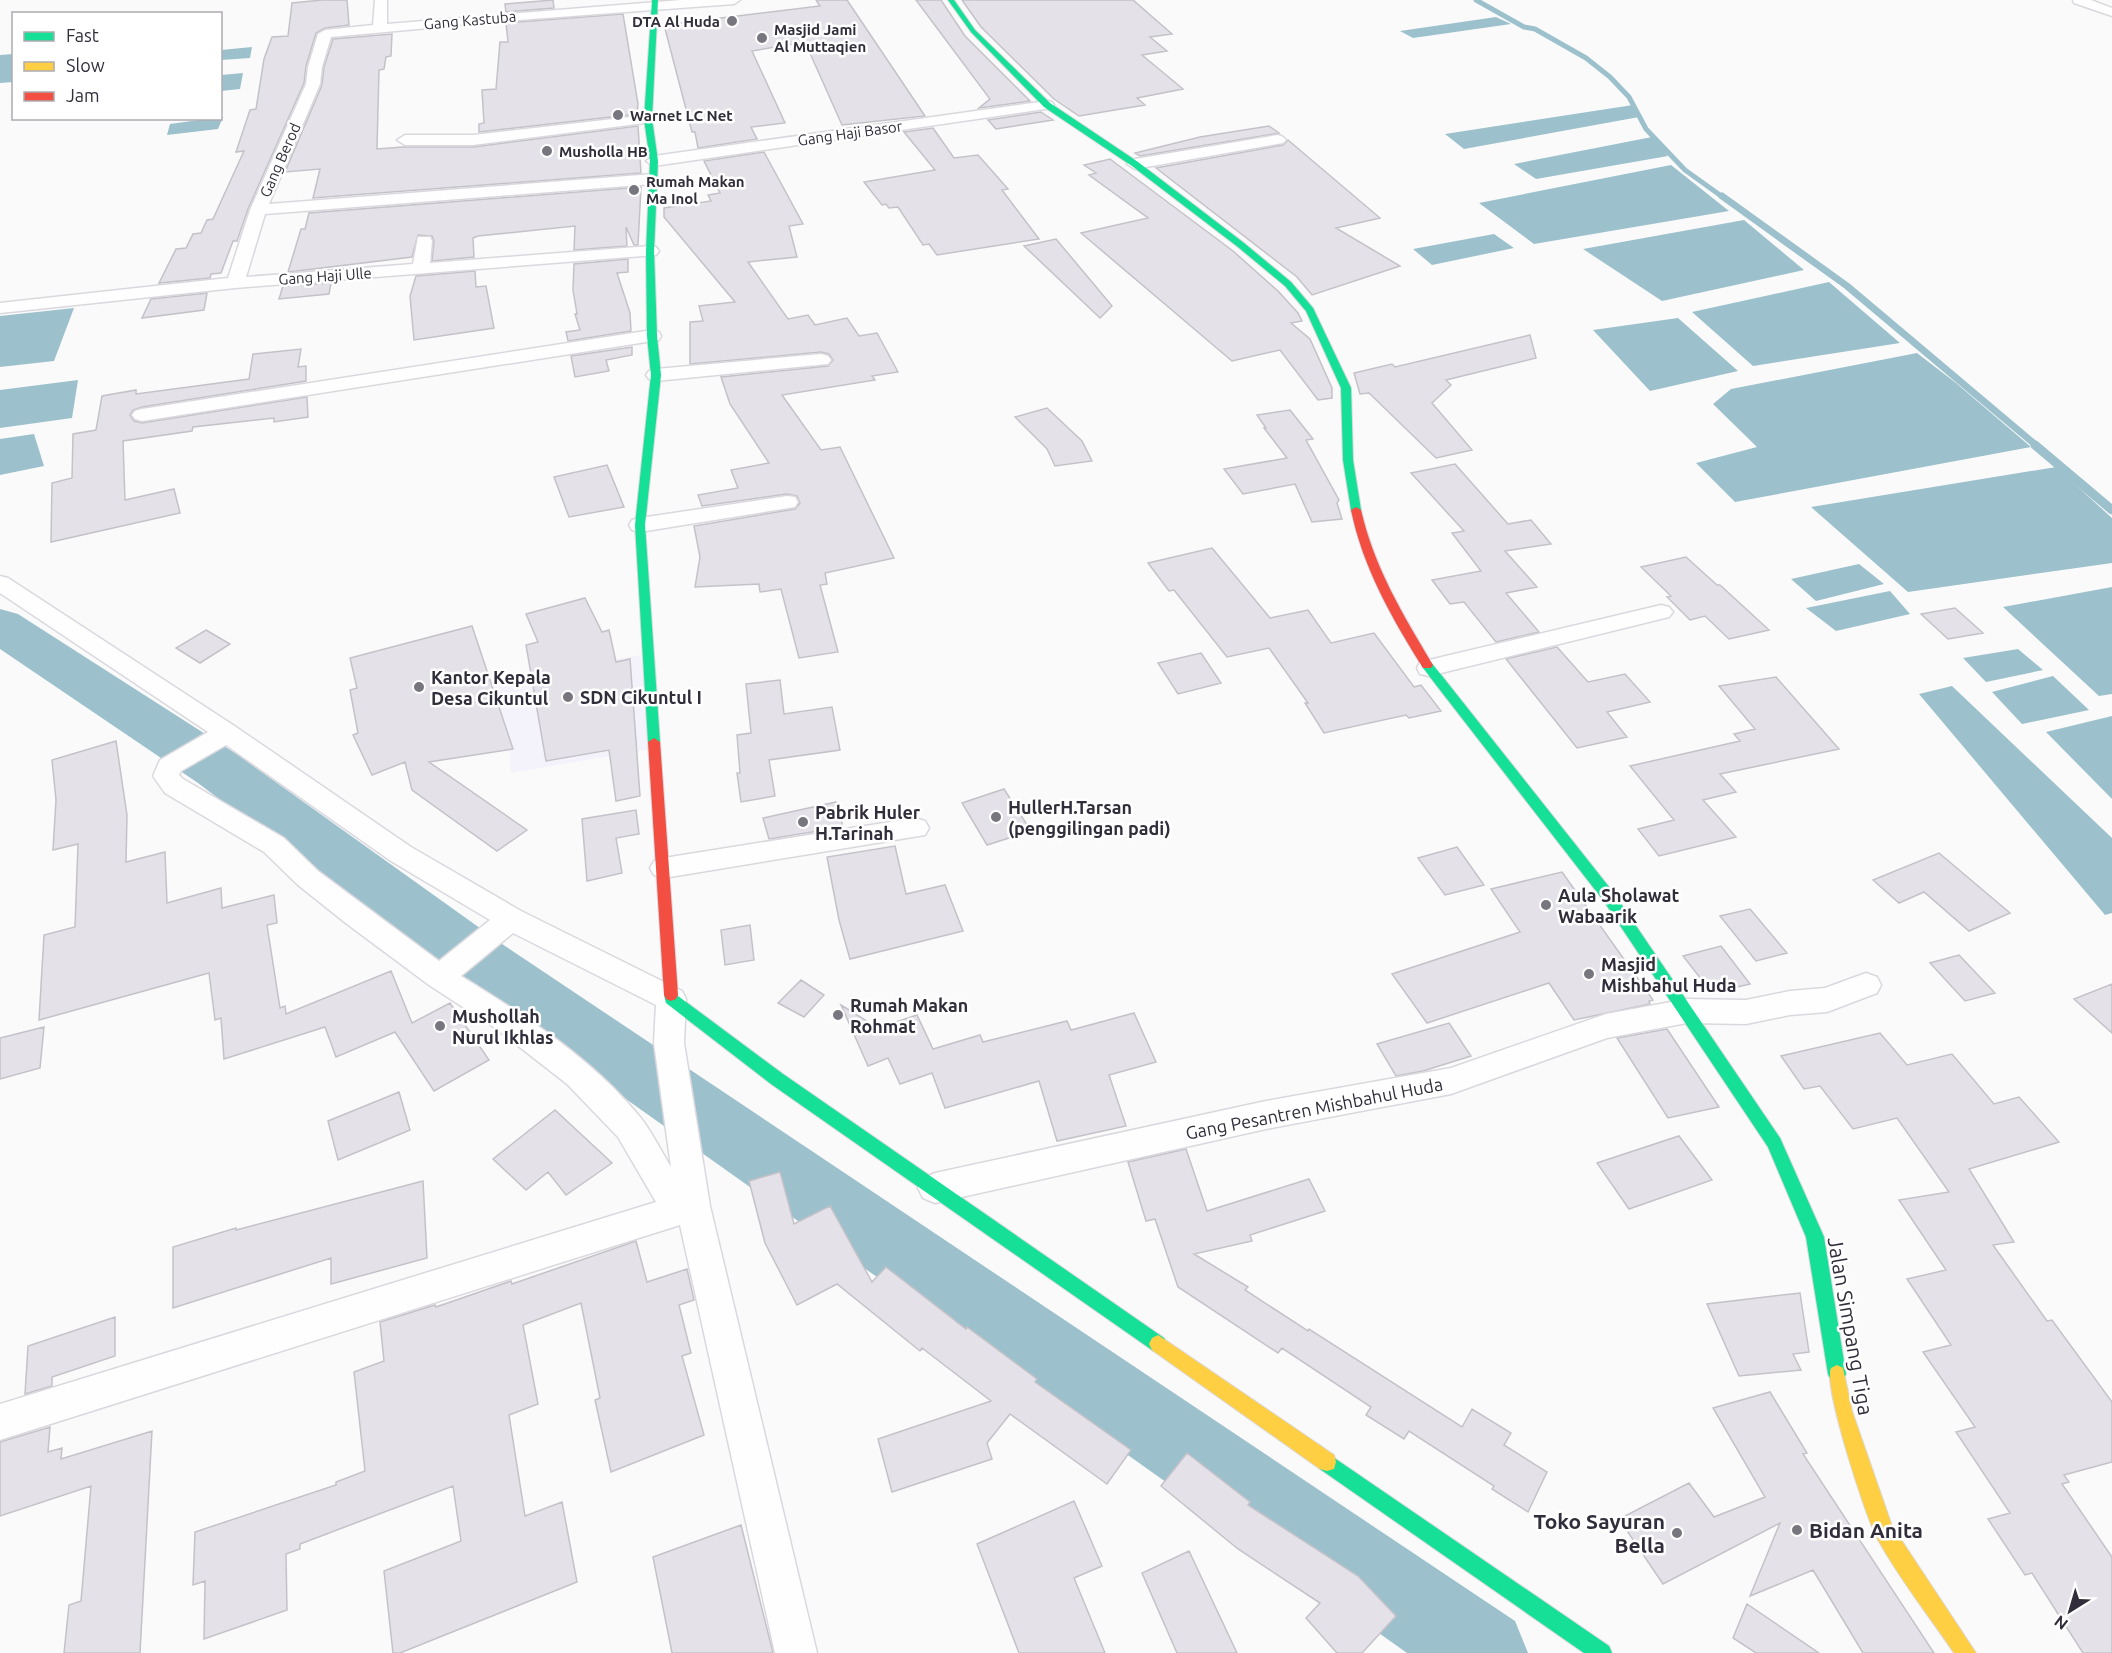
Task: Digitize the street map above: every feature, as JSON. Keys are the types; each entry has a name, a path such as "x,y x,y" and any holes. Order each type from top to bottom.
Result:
{"street":[{"path":"380,27 381,0"},
{"name":"Gang Kastuba","path":"322,36 335,32 380,27 655,2 734,0"},
{"name":"Jalan Simpang Tiga","path":"951,0 973,31 1047,105 1135,164 1257,258 1288,284 1310,310 1346,388 1348,460 1360,532 1373,568 1429,668 1608,896 1774,1143 1815,1237 1843,1411 1884,1531 1966,1653"},
{"path":"2079,0 2112,12"},
{"path":"655,2 648,119 654,161 650,252 652,336 656,375 640,525 664,868 671,999 669,1043 684,1142 686,1207 796,1653"},
{"name":"Gang Berod","path":"235,283 258,210 313,84 322,36"},
{"name":"Gang Haji Basor","path":"654,161 1047,105"},
{"path":"405,140 473,140 648,119"},
{"path":"1135,164 1278,140"},
{"path":"258,210 653,179"},
{"path":"421,269 424,241"},
{"name":"Gang Haji Ulle","path":"0,308 235,283 650,252"},
{"path":"142,415 652,336"},
{"path":"656,375 821,360"},
{"path":"640,525 787,502"},
{"path":"0,583 227,733 391,847 511,919 671,999 777,1079 1602,1653"},
{"path":"1429,668 1661,612"},
{"path":"227,733 169,766 166,776 174,786 273,845 308,878 445,973 578,1075 629,1127 686,1207"},
{"path":"664,868 915,828"},
{"path":"445,973 511,919"},
{"name":"Gang Pesantren Mishbahul Huda","path":"935,1188 1266,1115 1451,1081 1606,1026 1687,1011 1746,1012 1790,1003 1827,1000 1866,985"},
{"path":"0,1422 686,1207"}],"shaded area":[{"name":"SDN Cikuntul I","path":"641,655 650,749 511,773 510,750 458,758 459,720 491,715 491,680"}],"water":[{"path":"1496,17 1511,24 1413,38 1400,31"},
{"path":"252,47 250,58 222,60 222,50"},
{"path":"12,54 12,82 0,83 0,55"},
{"path":"243,73 240,89 222,91 222,75"},
{"path":"1633,105 1639,117 1464,149 1445,134"},
{"path":"222,120 218,129 167,135 170,124"},
{"path":"1652,137 1668,156 1536,179 1514,164"},
{"path":"1671,165 1729,211 1534,244 1479,203"},
{"path":"1744,220 1804,270 1662,301 1583,249"},
{"path":"1494,234 1514,248 1432,265 1413,249"},
{"path":"1829,282 1900,343 1753,366 1692,312"},
{"path":"74,308 54,361 0,367 0,316"},
{"path":"1678,318 1738,371 1650,391 1593,330"},
{"path":"1917,353 2031,447 1735,502 1696,463 1757,447 1713,404 1731,389"},
{"path":"78,380 72,418 0,428 0,390"},
{"path":"34,434 44,466 0,475 0,439"},
{"path":"2056,467 2112,518 2112,563 1908,592 1811,507"},
{"path":"1859,564 1884,584 1816,601 1791,579"},
{"path":"2112,587 2112,694 2099,696 2003,607"},
{"path":"1890,591 1910,614 1836,631 1806,608"},
{"path":"2018,649 2043,670 1986,682 1963,658"},
{"path":"2053,676 2089,710 2022,724 1992,692"},
{"path":"1952,686 2112,838 2112,913 2105,915 1919,694"},
{"path":"2112,716 2112,799 2046,732"}],"building":[{"path":"347,0 349,25 325,28 316,33 306,66 304,83 248,209 237,241 233,241 221,273 211,274 210,278 159,283 176,249 186,248 193,234 201,233 207,220 213,219 244,151 236,152 250,110 256,109 264,59 272,37 288,36 292,3"},
{"path":"553,0 554,8 506,12 505,4"},
{"path":"816,0 847,0 925,116 842,125 805,42 752,51 785,123 751,127 757,139 698,148 664,25 820,6"},
{"path":"916,0 941,0 965,36 1030,101 979,108 990,99"},
{"path":"962,0 1133,0 1172,34 1150,37 1167,51 1142,55 1183,89 1137,98 1145,105 1079,116 1054,99 981,27"},
{"path":"623,14 638,104 637,114 479,132 479,124 484,123 482,90 496,89 500,42 508,42 506,23"},
{"path":"392,34 391,56 386,57 384,69 379,70 377,149 473,147 638,126 641,173 313,198 320,169 285,172 322,85 324,67 333,39"},
{"path":"1041,112 1053,120 996,129 988,120"},
{"path":"1269,126 1279,133 1140,156 1135,153 1200,137"},
{"path":"933,128 954,158 978,155 1008,189 1002,190 1039,239 937,255 929,244 923,245 898,207 889,208 886,204 882,205 864,182 935,170 904,132"},
{"path":"1288,140 1380,218 1336,228 1400,266 1312,295 1297,277 1156,168 1283,145"},
{"path":"764,152 803,224 789,226 797,257 748,262 788,319 808,315 815,325 847,318 859,336 877,333 898,372 872,376 875,380 782,395 821,450 840,447 894,558 825,573 827,584 820,585 838,652 799,658 781,589 760,592 759,584 695,587 700,557 694,526 795,509 800,503 797,496 787,494 702,506 698,495 738,488 731,470 769,463 730,404 721,377 828,366 833,360 829,354 821,352 690,364 690,322 703,321 699,306 735,302 664,217 664,208 711,201 708,195 720,193 704,161"},
{"path":"1110,159 1233,251 1278,291 1298,313 1302,321 1291,323 1310,339 1332,388 1332,398 1318,400 1280,350 1232,361 1081,233 1148,218 1089,175 1096,173 1084,165"},
{"path":"641,187 638,245 634,245 626,227 627,246 574,250 575,226 478,236 473,238 474,257 432,261 434,241 432,236 418,235 412,257 288,272 301,229 305,229 309,213"},
{"path":"1056,239 1112,306 1100,318 1024,246"},
{"path":"628,259 628,272 617,273 630,313 631,331 568,341 566,332 580,330 575,314 577,314 573,290 574,264"},
{"path":"475,271 476,287 486,286 494,328 414,340 410,296 416,276"},
{"path":"331,283 329,294 279,299 283,286"},
{"path":"207,293 204,310 142,318 151,299"},
{"path":"1530,335 1536,358 1446,380 1451,385 1432,403 1472,450 1436,458 1369,393 1360,394 1354,373 1392,364 1395,367"},
{"path":"632,347 632,355 606,360 609,371 575,377 571,356"},
{"path":"301,349 298,367 306,366 306,381 142,407 133,410 130,415 134,421 142,423 307,397 308,417 274,422 274,418 193,427 192,431 123,441 125,500 174,489 180,513 51,542 52,483 72,478 73,434 96,430 102,396 136,390 136,394 249,379 253,354"},
{"path":"1047,408 1082,441 1092,461 1055,466 1047,449 1015,417"},
{"path":"1290,410 1313,439 1306,440 1339,500 1337,503 1342,519 1312,522 1295,484 1243,494 1224,469 1287,458 1257,415"},
{"path":"1455,464 1508,524 1531,520 1551,544 1505,551 1537,587 1506,593 1539,632 1496,642 1464,602 1450,604 1432,580 1481,571 1452,533 1464,531 1411,473"},
{"path":"607,465 624,507 569,517 554,477"},
{"path":"1212,548 1270,618 1308,610 1331,643 1374,633 1414,687 1421,685 1441,711 1409,718 1406,715 1324,733 1305,703 1308,703 1269,648 1227,657 1174,590 1169,591 1148,563"},
{"path":"1686,557 1769,630 1729,639 1705,616 1690,620 1667,597 1671,596 1641,567"},
{"path":"585,598 602,632 609,630 616,662 630,659 640,796 616,801 609,750 546,761 526,645 538,642 526,614"},
{"path":"1955,608 1983,633 1948,639 1921,614"},
{"path":"472,626 513,749 429,762 527,830 497,851 412,790 405,762 372,775 353,735 358,733 350,690 357,688 350,658"},
{"path":"206,630 230,644 200,663 176,648"},
{"path":"1557,647 1588,682 1625,674 1650,702 1607,712 1627,737 1577,748 1506,659"},
{"path":"1201,653 1221,683 1178,694 1158,663"},
{"path":"1776,677 1839,749 1720,774 1736,792 1703,800 1736,837 1659,856 1638,829 1674,820 1630,766 1740,741 1734,734 1755,729 1719,686"},
{"path":"780,680 784,714 832,707 840,750 769,760 775,796 741,802 737,773 740,773 737,735 751,733 746,684"},
{"path":"116,741 127,815 126,862 165,852 167,903 221,888 222,908 274,895 277,923 267,925 280,1008 285,1006 286,1014 391,971 412,1023 450,1003 489,1060 434,1091 395,1032 336,1057 325,1027 224,1059 221,1018 215,1020 209,973 39,1020 44,935 75,927 78,844 53,850 56,800 52,760"},
{"name":"HullerH.Tarsan (penggilingan padi)","path":"1004,789 1031,831 987,845 962,803"},
{"name":"Pabrik Huler H.Tarinah","path":"836,802 843,827 769,839 763,818"},
{"path":"636,810 639,834 616,838 622,873 587,881 582,819"},
{"path":"895,846 906,894 945,885 963,931 850,959 839,920 827,857"},
{"path":"1457,847 1484,885 1445,895 1418,858"},
{"path":"1939,853 2010,913 1969,931 1924,892 1899,903 1873,880"},
{"path":"1562,872 1653,1000 1649,1001 1650,1004 1574,1020 1549,983 1427,1023 1392,974 1520,932 1491,889"},
{"path":"1750,909 1787,953 1756,961 1720,916"},
{"path":"750,925 754,960 725,965 721,930"},
{"path":"1721,946 1750,984 1712,993 1683,956"},
{"path":"1959,955 1995,993 1965,1001 1930,963"},
{"path":"801,980 824,995 804,1017 778,1003"},
{"path":"2112,984 2112,1033 2074,999"},
{"path":"841,1005 878,1028 917,1015 933,1049 980,1035 983,1042 1067,1021 1071,1030 1134,1013 1156,1062 1109,1075 1126,1126 1057,1141 1039,1081 945,1108 932,1073 900,1084 888,1058 868,1066"},
{"path":"1449,1023 1471,1056 1423,1071 1396,1076 1377,1044"},
{"path":"44,1027 40,1068 0,1079 0,1038"},
{"path":"1667,1029 1719,1107 1668,1118 1617,1038"},
{"path":"1880,1033 1907,1065 1952,1054 1994,1104 2019,1097 2059,1142 1969,1169 2014,1242 1993,1245 2047,1321 2052,1320 2112,1402 2112,1462 2064,1475 2069,1482 2062,1484 2112,1557 2112,1653 2083,1653 2032,1573 2025,1575 1988,1519 2010,1513 1956,1432 1975,1427 1923,1352 1951,1345 1907,1279 1946,1270 1899,1200 1949,1192 1897,1118 1853,1129 1820,1086 1804,1089 1781,1056"},
{"path":"399,1092 410,1130 338,1160 328,1121"},
{"path":"555,1110 612,1163 566,1195 548,1172 526,1190 493,1159"},
{"path":"1679,1136 1712,1180 1629,1209 1597,1163"},
{"path":"1186,1149 1207,1211 1309,1179 1325,1211 1250,1235 1252,1241 1194,1254 1248,1287 1245,1290 1308,1331 1309,1329 1462,1427 1472,1409 1511,1433 1504,1445 1547,1472 1528,1512 1492,1489 1494,1486 1409,1431 1404,1439 1366,1415 1371,1407 1282,1348 1278,1353 1178,1287 1155,1219 1146,1221 1128,1162"},
{"path":"780,1172 794,1224 830,1206 872,1282 886,1267 966,1329 967,1327 1037,1379 1035,1382 1131,1450 1107,1484 1010,1414 987,1443 992,1459 892,1492 878,1439 991,1401 922,1348 920,1351 837,1284 797,1305 765,1243 749,1181"},
{"path":"423,1181 427,1258 331,1284 331,1258 173,1308 173,1247 236,1228 236,1230"},
{"path":"636,1241 647,1282 687,1269 694,1300 679,1305 691,1353 682,1356 704,1435 611,1472 595,1400 600,1398 581,1303 523,1325 538,1404 509,1415 525,1516 562,1502 577,1582 400,1653 393,1653 384,1571 461,1541 453,1486 300,1544 300,1549 286,1554 287,1610 204,1639 205,1581 193,1585 195,1532 336,1485 336,1482 365,1471 354,1372 384,1361 380,1322 435,1305 436,1307 511,1281 512,1284"},
{"path":"1800,1293 1809,1352 1793,1354 1801,1370 1739,1376 1707,1304"},
{"path":"115,1317 115,1356 52,1377 52,1386 25,1394 28,1346"},
{"path":"1770,1392 1807,1453 1803,1454 1934,1653 1863,1653 1813,1570 1750,1596 1780,1523 1663,1584 1619,1519 1689,1483 1714,1517 1765,1497 1713,1408"},
{"path":"50,1427 48,1452 62,1448 61,1459 152,1431 140,1653 64,1653 69,1605 81,1601 91,1486 0,1516 0,1442"},
{"path":"1187,1453 1250,1502 1248,1505 1358,1576 1396,1616 1362,1653 1337,1653 1306,1618 1320,1603 1238,1549 1161,1486"},
{"path":"1074,1501 1102,1566 1074,1578 1105,1653 1019,1653 977,1544"},
{"path":"741,1525 773,1653 672,1653 653,1557"},
{"path":"1189,1551 1237,1653 1177,1653 1142,1573"},
{"path":"1747,1604 1819,1653 1756,1653 1733,1638"}],"waterway":[{"path":"1476,0 1524,27 1535,29 1586,58 1610,77 1629,97 1646,129 1685,170 1724,198"},
{"path":"1722,196 1847,286 2037,446"},
{"path":"2035,445 2112,510"},
{"path":"0,625 218,769 483,964 1483,1653"}],"traffic: fast":[{"path":"654,742 640,525 656,375 652,336 650,251 654,161 648,119 655,0"},
{"path":"951,0 973,31 1047,105 1135,164 1241,245 1288,284 1310,310 1346,388 1348,460 1356,510"},
{"path":"1427,665 1608,896 1774,1143 1815,1237 1837,1374"},
{"path":"671,995 671,999 777,1079 1158,1344"},
{"path":"1327,1462 1602,1653"}],"traffic: slow":[{"path":"1158,1344 1327,1462"},
{"path":"1837,1374 1843,1411 1884,1531 1966,1653"}],"traffic: jam":[{"path":"1356,510 1375,572 1394,610 1427,665"},
{"path":"654,742 671,995"}],"place":[{"name":"DTA Al Huda","path":"732,21"},
{"name":"Masjid Jami Al Muttaqien","path":"762,38"},
{"name":"Warnet LC Net","path":"618,115"},
{"name":"Musholla HB","path":"547,151"},
{"name":"Rumah Makan Ma Inol","path":"634,190"},
{"name":"Kantor Kepala Desa Cikuntul","path":"419,687"},
{"name":"SDN Cikuntul I","path":"568,697"},
{"name":"HullerH.Tarsan (penggilingan padi)","path":"996,817"},
{"name":"Pabrik Huler H.Tarinah","path":"803,822"},
{"name":"Aula Sholawat Wabaarik","path":"1546,905"},
{"name":"Masjid Mishbahul Huda","path":"1589,974"},
{"name":"Rumah Makan Rohmat","path":"838,1015"},
{"name":"Mushollah Nurul Ikhlas","path":"440,1026"},
{"name":"Bidan Anita","path":"1797,1530"},
{"name":"Toko Sayuran Bella","path":"1677,1533"}]}
